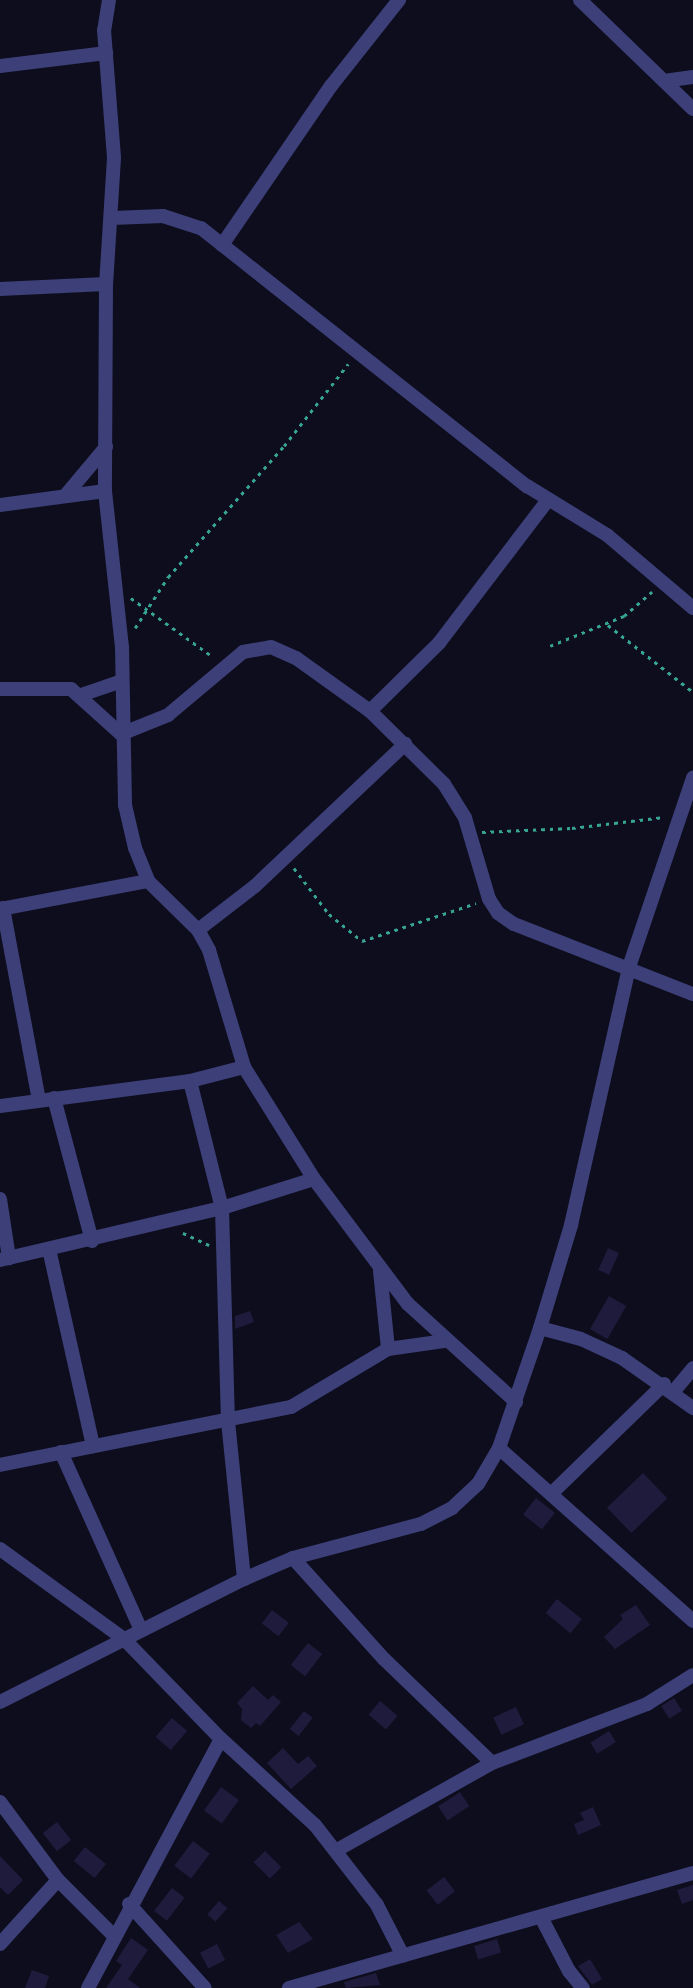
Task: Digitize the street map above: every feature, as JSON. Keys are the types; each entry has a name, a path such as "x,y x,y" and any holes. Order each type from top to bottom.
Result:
{"street":[{"path":"109,0 104,30 114,158 106,284 105,491 122,647 121,734 125,805 148,881 198,930 209,950 244,1067 314,1179 380,1272 444,1341 516,1402"},
{"path":"222,245 331,86 399,0"},
{"path":"580,0 693,109"},
{"path":"0,66 106,53"},
{"path":"664,81 693,77"},
{"path":"112,218 182,220 222,245 548,500 584,518 693,608"},
{"path":"0,289 106,284"},
{"path":"65,496 106,447"},
{"path":"0,505 105,491"},
{"path":"370,711 439,643 548,500"},
{"path":"121,734 168,715 222,665 243,652 271,647 296,658 370,711 456,799 489,899 514,924 693,994"},
{"path":"81,695 122,681"},
{"path":"0,689 60,686 81,695 121,734"},
{"path":"198,930 286,857 405,744"},
{"path":"0,1700 244,1579 293,1558 409,1528 452,1508 478,1484 499,1448 540,1328 571,1225 629,967 693,778"},
{"path":"92,1241 47,1099 1,909 148,881"},
{"path":"0,1106 190,1081 244,1067"},
{"path":"190,1081 222,1208 228,1421 244,1579"},
{"path":"0,1199 5,1259 92,1241 222,1208 314,1179"},
{"path":"49,1249 93,1446"},
{"path":"380,1272 388,1349"},
{"path":"540,1328 581,1339 669,1388 693,1408"},
{"path":"0,1465 291,1407 388,1349 444,1341"},
{"path":"553,1492 693,1368"},
{"path":"499,1448 553,1492 693,1621"},
{"path":"61,1452 141,1630"},
{"path":"0,1549 124,1639 221,1739 337,1850 377,1905 403,1956"},
{"path":"293,1558 384,1659 492,1763"},
{"path":"337,1850 492,1763 647,1704 693,1675"},
{"path":"88,1988 129,1904 221,1739"},
{"path":"0,1802 58,1880 113,1935"},
{"path":"292,1988 693,1873"},
{"path":"0,1944 58,1880"},
{"path":"129,1904 205,1988"},
{"path":"541,1917 569,1971 583,1988"}],"path":[{"path":"122,647 168,577 284,446 359,350"},
{"path":"550,646 607,624 642,603 660,580"},
{"path":"116,589 149,609 222,665"},
{"path":"607,624 693,692"},
{"path":"468,832 572,828 679,815"},
{"path":"286,857 329,914 362,941 489,899"},
{"path":"160,1223 222,1253"}],"building":[{"path":"608,1248 619,1253 609,1275 598,1270"},
{"path":"609,1296 626,1306 607,1339 590,1329"},
{"path":"250,1311 254,1322 235,1329 235,1316"},
{"path":"643,1473 667,1498 631,1533 607,1508"},
{"path":"536,1498 555,1513 542,1529 523,1515"},
{"path":"557,1599 582,1619 571,1633 546,1613"},
{"path":"636,1605 650,1625 615,1649 604,1637 623,1619 620,1615"},
{"path":"272,1610 289,1623 279,1636 262,1624"},
{"path":"308,1643 322,1654 305,1676 291,1665"},
{"path":"253,1686 268,1700 273,1695 281,1702 260,1726 256,1723 251,1728 241,1720 242,1709 237,1703"},
{"path":"674,1698 682,1711 669,1719 661,1706"},
{"path":"380,1701 398,1716 386,1730 368,1715"},
{"path":"516,1707 524,1724 501,1735 493,1718"},
{"path":"304,1711 313,1718 299,1736 290,1729"},
{"path":"172,1718 187,1731 171,1750 156,1737"},
{"path":"609,1731 616,1742 597,1754 590,1743"},
{"path":"283,1748 298,1764 308,1756 317,1766 291,1789 267,1763"},
{"path":"221,1787 239,1800 222,1823 204,1810"},
{"path":"460,1792 469,1806 447,1820 438,1806"},
{"path":"593,1807 601,1825 578,1835 574,1824 584,1820 580,1813"},
{"path":"57,1822 71,1840 57,1851 43,1833"},
{"path":"193,1841 210,1854 191,1878 174,1866"},
{"path":"85,1847 106,1864 95,1878 74,1861"},
{"path":"265,1851 281,1867 270,1879 254,1862"},
{"path":"0,1856 23,1880 8,1895 0,1887"},
{"path":"444,1877 455,1891 438,1905 427,1891"},
{"path":"693,1885 693,1900 682,1904 677,1890"},
{"path":"172,1888 185,1898 167,1921 154,1911"},
{"path":"219,1901 227,1908 215,1922 207,1915"},
{"path":"299,1922 313,1939 288,1953 276,1935"},
{"path":"131,1938 148,1950 128,1979 140,1988 106,1988 122,1965 116,1961"},
{"path":"497,1939 501,1952 478,1959 474,1946"},
{"path":"217,1944 225,1960 208,1969 200,1953"},
{"path":"590,1959 602,1979 592,1985 578,1966"},
{"path":"32,1970 49,1976 45,1988 25,1988"},
{"path":"376,1973 380,1985 346,1988 344,1982"}]}
